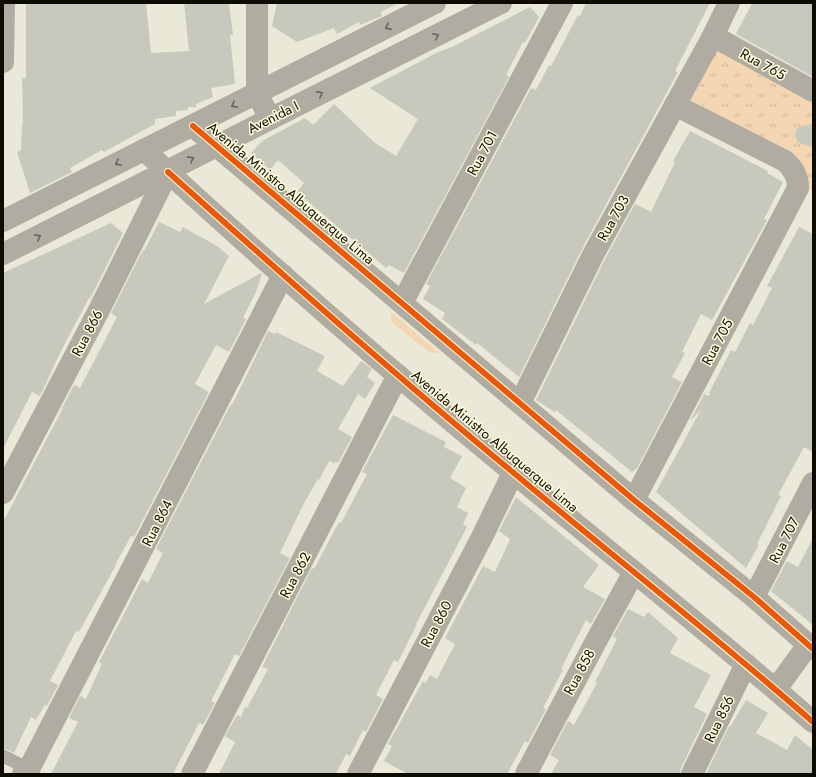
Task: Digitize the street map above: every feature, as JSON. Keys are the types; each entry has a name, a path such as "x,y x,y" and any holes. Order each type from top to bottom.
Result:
{"street":[{"path":"3,62 4,3"},
{"path":"257,3 257,93 270,118"},
{"name":"Avenida I","path":"3,221 435,3"},
{"name":"Avenida I","path":"3,254 168,172 270,118 501,3"},
{"name":"Rua 701","path":"402,303 562,3"},
{"name":"Rua 703","path":"520,403 594,254 713,36 729,3"},
{"name":"Rua 765","path":"713,36 813,91"},
{"name":"Rua 705","path":"634,500 798,188 797,177 791,166 785,161 675,105"},
{"name":"Avenida Ministro Albuquerque Lima","path":"193,126 634,500 754,596 810,647"},
{"name":"Avenida Ministro Albuquerque Lima","path":"144,150 283,276 398,375 514,473 776,689 813,722"},
{"name":"Rua 866","path":"3,493 98,312 168,172"},
{"name":"Rua 864","path":"26,772 283,276"},
{"name":"Rua 862","path":"192,774 398,375"},
{"name":"Rua 860","path":"358,774 514,473"},
{"name":"Rua 707","path":"754,596 813,482"},
{"name":"Rua 858","path":"526,774 634,572"},
{"path":"776,689 810,647"},
{"name":"Rua 856","path":"692,774 746,664"}],"lane":[{"path":"3,756 26,772"}],"green space":[{"path":"712,46 813,102 813,191 811,190 798,160 686,97"},
{"path":"390,311 441,354 429,352 392,323"}],"building":[{"path":"26,3 146,3 151,53 189,51 184,3 229,3 233,35 230,35 235,84 211,88 213,97 196,104 196,107 188,107 188,110 176,111 176,116 155,119 155,124 104,152 102,150 70,168 72,172 30,193 17,152 21,150 23,123 22,78 26,78"},
{"path":"277,3 398,3 381,12 382,16 360,25 359,22 337,34 334,28 297,42 272,26"},
{"path":"586,3 710,3 675,71 678,72 583,247 519,377 477,343 476,345 442,319 445,313 423,299 430,286 426,284 531,88 536,90 549,65 551,66 578,15 580,16"},
{"path":"752,3 813,3 813,77 736,34"},
{"path":"530,7 539,17 525,43 523,42 506,75 509,77 404,273 389,265 386,268 297,192 304,183 278,160 270,170 251,153 262,141 305,118 313,125 334,104 375,143 396,156 418,119 370,88 436,53 454,46"},
{"path":"813,124 813,147 799,143 795,134 797,129 801,126"},
{"path":"690,131 768,171 767,173 783,182 764,219 767,220 712,320 701,314 682,352 685,353 672,377 682,382 637,468 632,472 556,410 555,412 536,400 605,259 635,204 651,212 675,162 673,161"},
{"path":"159,222 180,232 183,227 217,246 229,256 204,304 261,273 262,274 256,292 243,318 246,319 229,352 216,345 195,384 209,392 134,537 131,536 79,632 76,631 50,681 58,685 47,706 45,705 36,720 31,717 14,753 3,748 3,522 74,385 80,388 117,317 111,313"},
{"path":"111,223 123,233 90,299 89,298 61,351 40,396 32,392 3,449 3,273"},
{"path":"799,227 813,234 813,452 804,447 778,495 781,496 757,544 759,545 746,568 656,492 701,410 690,421 704,394 709,396 709,393 731,350 735,352 750,323 753,325 772,288 767,286"},
{"path":"268,331 275,334 276,332 325,356 317,371 343,386 361,361 372,369 367,377 375,383 365,399 358,394 338,429 352,437 338,463 335,462 335,464 329,461 304,503 280,553 290,558 239,656 235,654 211,701 215,703 203,725 200,723 198,725 173,774 51,774 78,722 69,718 80,696 86,699 102,664 99,662 142,579 148,583 163,553 156,549 231,404 232,405"},
{"path":"393,415 446,442 444,447 462,456 450,478 466,488 457,507 468,513 463,524 467,527 416,624 398,662 394,660 376,695 383,699 366,732 363,730 350,756 346,754 336,774 219,774 235,742 225,736 237,715 241,717 245,707 247,708 268,669 262,667 312,568 314,569 339,522 341,523 367,474 362,472"},
{"path":"516,497 599,565 583,587 605,599 591,624 586,620 561,669 563,670 543,708 546,709 528,743 525,741 507,774 408,774 384,761 392,746 388,744 423,681 426,683 430,675 437,679 455,644 445,638 483,566 495,572 510,539 499,531"},
{"path":"813,538 813,625 771,591 787,561 798,567"},
{"path":"628,609 644,617 648,612 678,638 670,653 711,675 694,707 707,714 681,768 680,774 551,774 559,760 550,755 568,721 574,725 597,683 595,682 617,639 613,636"},
{"path":"746,700 768,713 756,733 787,750 795,735 813,750 813,774 706,774 729,726 730,727"}],"cycle path":[{"path":"193,126 634,500 754,597 813,649"},
{"path":"168,172 427,400 813,722"}]}
